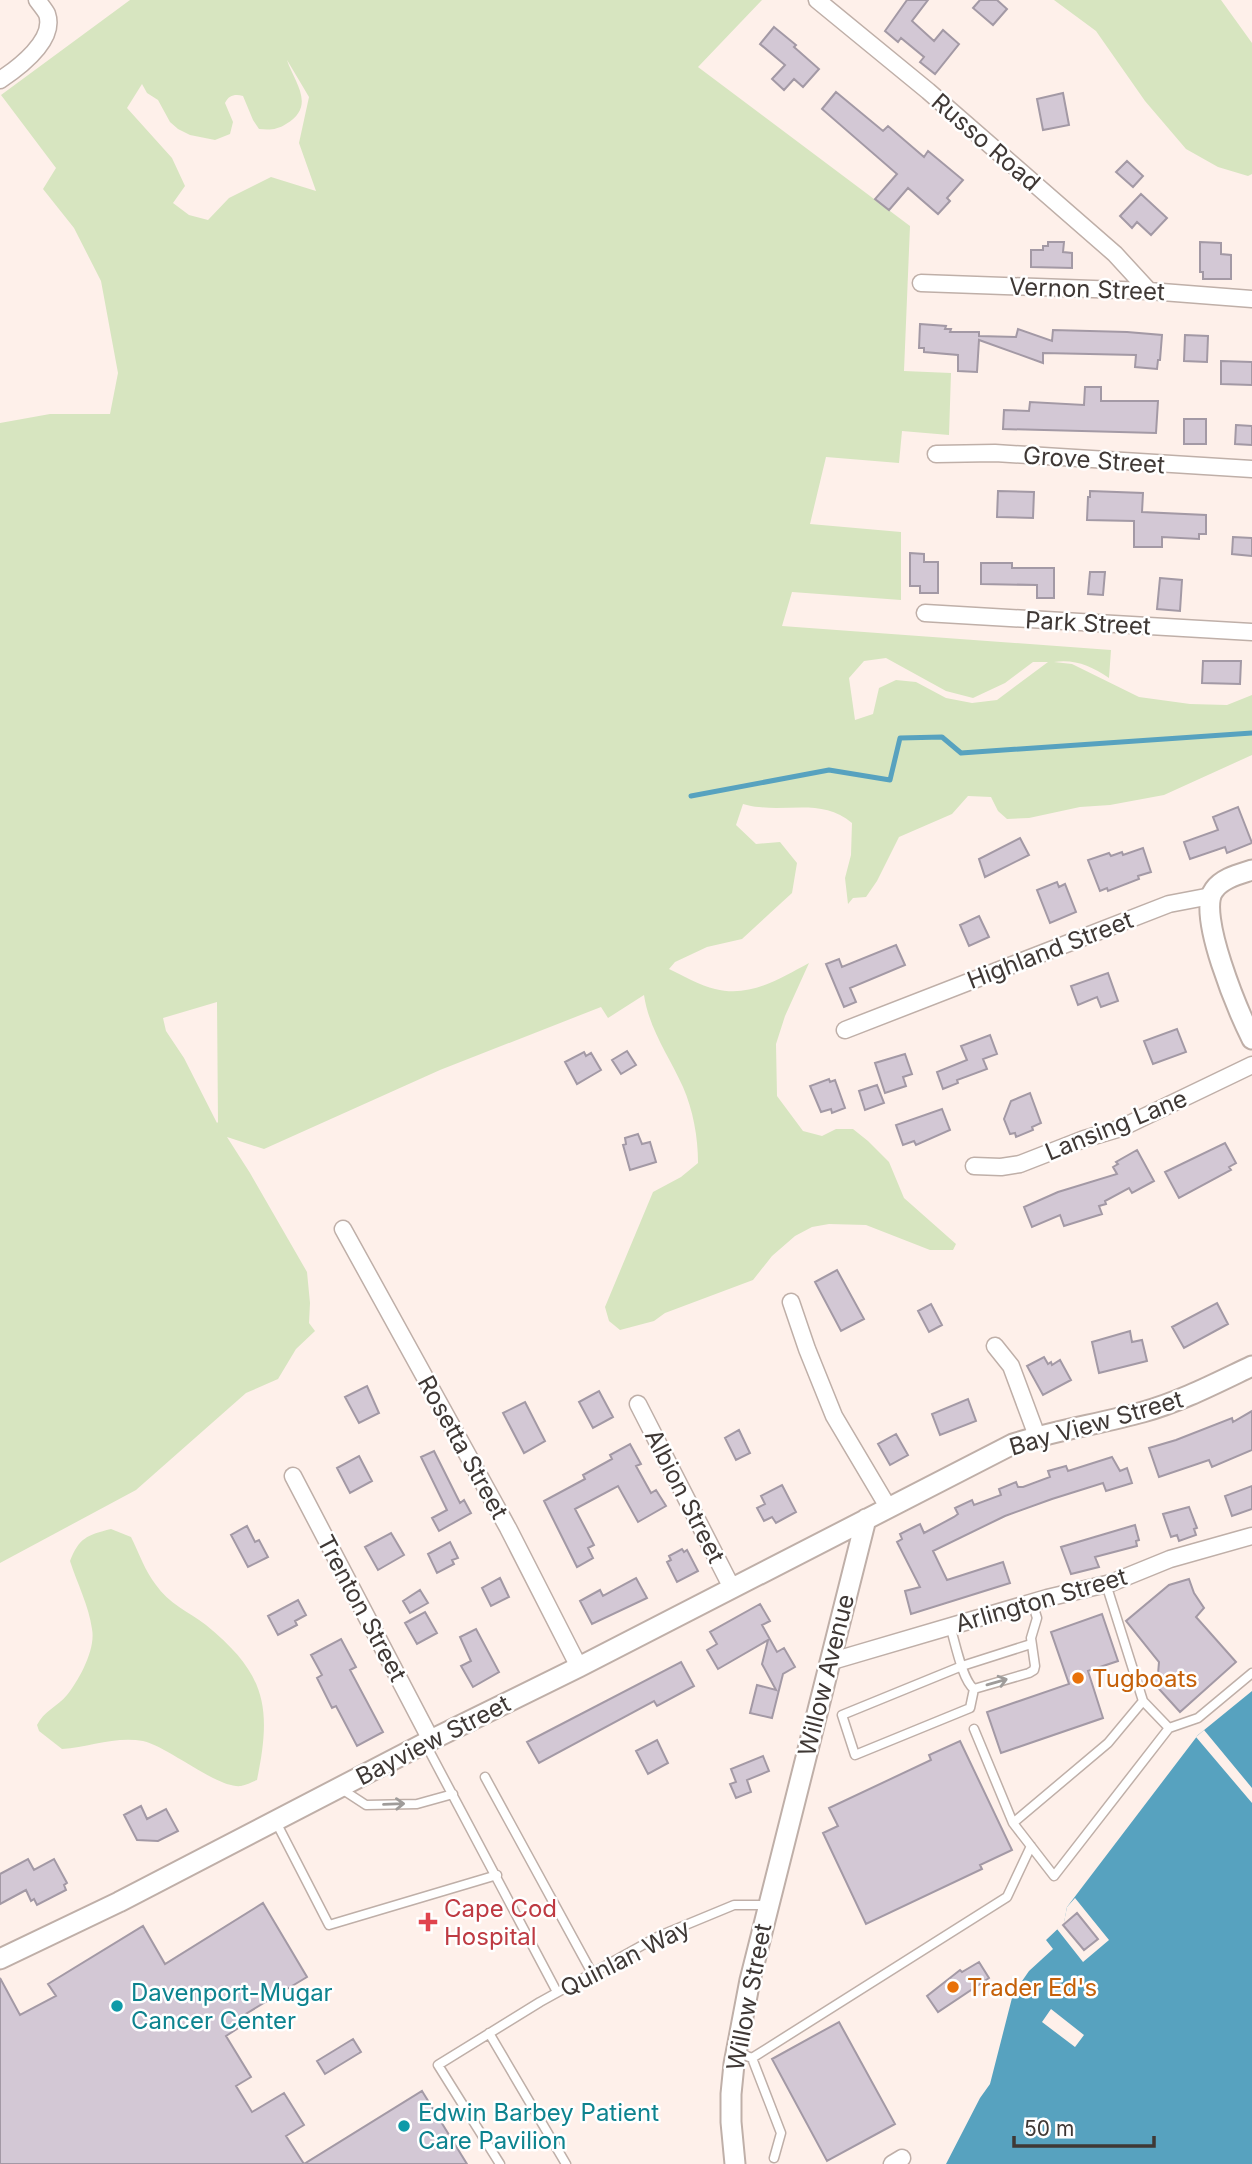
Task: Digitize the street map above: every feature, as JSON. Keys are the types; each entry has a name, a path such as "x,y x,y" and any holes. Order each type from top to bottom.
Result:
{"street":[{"path":"0,80 17,69 38,47 48,29 47,15 37,0"},
{"name":"Russo Road","path":"817,0 928,91 1094,236 1149,291"},
{"name":"Vernon Street","path":"921,283 1149,291 1252,299"},
{"name":"Grove Street","path":"936,454 995,453 1252,469"},
{"name":"Park Street","path":"925,613 1252,632"},
{"name":"Highland Street","path":"845,1030 1169,904 1210,896 1215,888 1225,881 1252,870"},
{"path":"1210,896 1209,914 1216,944 1236,1004 1252,1038"},
{"name":"Lansing Lane","path":"974,1167 1020,1164 1121,1128 1252,1065"},
{"name":"Rosetta Street","path":"343,1229 508,1528 579,1667"},
{"path":"791,1302 834,1416 888,1507"},
{"path":"995,1346 1011,1366 1037,1436"},
{"name":"Bay View Street","path":"866,1519 1013,1444 1153,1409 1186,1398 1252,1366"},
{"name":"Albion Street","path":"638,1404 732,1588"},
{"name":"Trenton Street","path":"293,1476 428,1741"},
{"name":"Bayview Street","path":"0,1958 119,1902 428,1741 579,1667 866,1519"},
{"name":"Willow Avenue","path":"786,1831 866,1519"},
{"name":"Arlington Street","path":"829,1661 1032,1602 1106,1584 1170,1559 1252,1536"},
{"name":"Willow Street","path":"735,2164 731,2094 744,2055 768,1905 786,1831"}],"lane":[{"path":"1106,1584 1143,1701 1169,1728"},
{"path":"974,1689 1034,1670 1031,1638 1037,1618 1032,1602"},
{"path":"950,1626 969,1685 974,1689"},
{"path":"974,1689 970,1708 855,1755 842,1716 962,1666 1031,1644"},
{"path":"974,1729 1013,1823 1054,1875 1169,1728 1198,1718 1252,1673"},
{"path":"1013,1823 1108,1743 1143,1701"},
{"path":"428,1741 557,1992"},
{"path":"485,1777 592,1973"},
{"path":"340,1788 366,1805 417,1804 453,1794"},
{"path":"276,1822 330,1925 497,1875"},
{"path":"774,2158 781,2133 744,2055 1007,1897 1031,1846"},
{"name":"Quinlan Way","path":"500,2164 438,2064 557,1992 659,1937 734,1905 768,1905"},
{"path":"489,2033 566,2164"}],"green space":[{"path":"130,0 762,0 698,67 910,226 904,371 951,373 949,435 902,431 899,463 826,457 810,524 901,532 901,600 792,592 782,626 1111,650 1109,678 1083,664 1054,662 1072,664 1139,697 1190,704 1227,705 1252,695 1252,755 1164,795 1110,805 1080,807 1029,818 1007,819 998,811 991,797 968,796 952,814 899,837 866,897 853,898 848,904 845,878 851,855 852,823 819,808 771,808 743,804 736,825 756,844 780,842 797,863 792,893 742,939 707,947 675,962 669,969 710,988 740,991 764,985 809,963 785,1016 776,1044 777,1096 803,1131 822,1136 836,1129 853,1129 868,1141 889,1162 904,1198 956,1244 953,1250 930,1250 866,1225 829,1224 812,1227 795,1236 772,1256 753,1280 665,1313 654,1321 620,1330 609,1321 605,1307 653,1192 681,1177 698,1163 698,1153 687,1096 655,1031 644,995 608,1018 601,1007 440,1070 264,1149 227,1137 307,1272 309,1323 315,1331 296,1349 278,1379 246,1393 136,1490 0,1563 0,423 50,414 110,414 118,373 101,281 74,228 43,189 56,168 1,95","holes":["287,60 309,97 299,143 316,191 271,177 229,198 208,220 189,215 173,203 185,186 172,158 127,108 142,84 147,93 158,100 170,122 178,129 190,135 215,140 230,134 233,122 225,103 232,96 243,96 259,129 279,127 295,117 300,110 301,93","886,658 946,691 973,698 1005,683 1033,662 1048,662 997,700 972,703 946,698 916,682 896,680 879,688 873,714 855,720 849,678 864,661","217,1002 217,1123 184,1058 166,1031 163,1018"]},
{"path":"1054,0 1221,0 1252,43 1252,174 1248,176 1218,167 1186,149 1145,101 1096,31"},
{"path":"111,1529 131,1537 149,1574 161,1591 226,1643 252,1676 260,1694 264,1732 257,1780 241,1786 231,1785 143,1741 113,1741 62,1749 39,1731 37,1725 40,1720 67,1695 77,1681 86,1664 93,1637 86,1603 70,1561 81,1542 96,1533"}],"water":[{"path":"1252,1691 1252,2164 946,2164 990,2084 1013,1994 1029,1971 1053,1949 1046,1940 1064,1923 1067,1907 1198,1735"}],"pier":[{"path":"1204,1730 1252,1788 1252,1803 1196,1737"},
{"path":"1075,1898 1109,1940 1083,1962 1057,1929 1064,1922 1067,1907"},
{"path":"1051,2009 1084,2035 1075,2047 1042,2022"}],"building":[{"path":"907,0 928,0 912,21 934,41 943,30 959,44 935,74 920,62 924,57 901,38 898,42 885,31"},
{"path":"980,0 997,0 1007,9 993,25 973,8"},
{"path":"774,27 819,69 803,87 794,79 784,90 772,79 785,65 760,44"},
{"path":"836,92 883,131 888,126 924,157 928,151 963,180 947,198 950,201 938,214 908,188 889,210 875,199 897,174 822,109"},
{"path":"1063,93 1069,125 1043,130 1037,99"},
{"path":"1127,161 1143,176 1133,187 1116,172"},
{"path":"1141,194 1167,218 1151,235 1137,222 1132,228 1120,216"},
{"path":"1048,242 1064,242 1063,252 1072,253 1072,268 1031,267 1031,250 1043,250 1043,246 1048,246"},
{"path":"1200,242 1221,243 1221,254 1231,255 1231,279 1203,279 1203,272 1200,272"},
{"path":"920,324 946,326 945,329 951,329 950,332 979,332 979,336 1016,337 1018,329 1052,341 1053,330 1162,335 1160,360 1157,369 1135,367 1136,355 1043,353 1043,363 979,340 977,372 958,371 958,355 924,352 924,348 919,348"},
{"path":"1185,335 1208,336 1207,362 1184,361"},
{"path":"1221,361 1252,362 1252,385 1221,384"},
{"path":"1085,387 1101,387 1101,401 1158,401 1156,433 1003,429 1004,410 1029,411 1030,402 1084,405"},
{"path":"1184,419 1206,419 1206,444 1184,444"},
{"path":"1236,425 1252,426 1252,445 1235,444"},
{"path":"998,491 1034,492 1033,518 997,517"},
{"path":"1090,491 1143,493 1142,512 1206,515 1206,534 1199,534 1199,539 1162,537 1162,547 1134,547 1134,521 1087,520"},
{"path":"1233,537 1252,538 1252,556 1232,554"},
{"path":"910,553 924,554 924,562 938,562 938,593 920,593 920,586 910,586"},
{"path":"981,563 1012,563 1012,568 1054,568 1054,598 1037,598 1037,585 981,584"},
{"path":"1090,572 1105,572 1103,595 1088,594"},
{"path":"1160,578 1182,580 1180,611 1157,609"},
{"path":"1203,661 1241,661 1240,684 1202,683"},
{"path":"1238,807 1252,843 1227,853 1225,847 1190,859 1184,842 1218,830 1213,817"},
{"path":"1020,838 1029,855 985,877 979,859"},
{"path":"1143,848 1151,872 1108,891 1107,888 1100,891 1088,860 1109,853 1111,856 1122,852 1123,855"},
{"path":"1057,882 1059,887 1065,884 1076,912 1050,923 1037,890"},
{"path":"979,916 989,937 969,946 960,925"},
{"path":"896,945 905,965 850,988 856,1002 844,1007 826,964 839,959 842,967"},
{"path":"1108,973 1118,1001 1101,1007 1097,997 1078,1005 1071,986"},
{"path":"1177,1029 1186,1052 1153,1064 1144,1041"},
{"path":"990,1035 997,1054 983,1059 987,1069 957,1080 958,1083 943,1089 937,1072 967,1060 961,1046"},
{"path":"627,1051 636,1065 621,1074 612,1060"},
{"path":"584,1052 586,1056 591,1053 601,1070 577,1084 565,1062"},
{"path":"905,1054 912,1074 903,1077 906,1086 885,1093 875,1063"},
{"path":"829,1079 830,1082 835,1080 845,1108 832,1113 831,1109 821,1112 810,1086"},
{"path":"877,1085 884,1103 865,1110 859,1091"},
{"path":"1030,1093 1041,1123 1032,1127 1033,1130 1016,1137 1015,1133 1010,1134 1004,1119 1011,1101"},
{"path":"942,1109 950,1130 916,1145 914,1141 903,1145 896,1125"},
{"path":"638,1134 642,1144 650,1142 656,1162 630,1170 623,1145 626,1144 625,1138"},
{"path":"1225,1143 1236,1163 1229,1167 1231,1170 1179,1198 1165,1172"},
{"path":"1137,1150 1154,1181 1132,1193 1129,1188 1105,1201 1106,1204 1099,1206 1102,1214 1064,1226 1060,1215 1032,1227 1024,1207 1058,1192 1117,1174 1113,1167 1118,1164 1116,1162"},
{"path":"837,1270 864,1319 841,1331 815,1282"},
{"path":"1217,1303 1228,1324 1184,1348 1172,1327"},
{"path":"931,1304 942,1325 929,1332 918,1311"},
{"path":"1130,1331 1132,1342 1142,1340 1147,1361 1099,1373 1092,1342"},
{"path":"1044,1357 1048,1364 1051,1362 1052,1365 1060,1360 1071,1380 1043,1395 1027,1366"},
{"path":"367,1386 379,1413 359,1423 345,1397"},
{"path":"599,1391 613,1417 593,1428 579,1402"},
{"path":"968,1399 976,1421 940,1435 932,1414"},
{"path":"525,1402 545,1441 524,1453 503,1413"},
{"path":"1252,1411 1252,1450 1212,1467 1209,1460 1159,1477 1149,1448 1232,1418 1233,1422"},
{"path":"739,1430 750,1453 736,1460 725,1438"},
{"path":"896,1434 908,1455 890,1465 878,1444"},
{"path":"630,1444 641,1464 636,1466 651,1493 656,1490 666,1506 638,1522 618,1486 575,1509 594,1545 588,1548 593,1558 577,1567 544,1501 585,1479 583,1475 612,1459 610,1455"},
{"path":"434,1451 460,1503 464,1500 471,1513 439,1531 432,1518 447,1510 421,1457"},
{"path":"359,1456 372,1481 350,1493 337,1468"},
{"path":"1112,1457 1120,1471 1127,1468 1132,1483 1106,1491 1103,1483 1052,1499 1005,1516 933,1551 947,1580 1003,1562 1010,1583 911,1614 905,1591 920,1587 897,1542 902,1539 900,1534 920,1524 924,1533 958,1514 955,1508 972,1500 974,1505 1001,1495 999,1489 1016,1482 1018,1487 1023,1487 1050,1477 1048,1471 1066,1466 1068,1471"},
{"path":"782,1485 796,1512 776,1523 772,1517 764,1521 757,1508 765,1504 761,1496"},
{"path":"1252,1486 1252,1509 1232,1516 1225,1496"},
{"path":"1189,1507 1197,1528 1194,1529 1196,1535 1179,1541 1177,1535 1171,1537 1163,1514"},
{"path":"1135,1525 1139,1540 1136,1541 1137,1546 1095,1557 1099,1567 1071,1574 1061,1547"},
{"path":"247,1526 255,1542 259,1540 268,1557 248,1567 231,1535"},
{"path":"391,1533 404,1555 378,1570 365,1547"},
{"path":"450,1542 458,1558 452,1560 454,1564 437,1573 428,1554"},
{"path":"682,1549 684,1552 687,1550 698,1571 677,1582 667,1562 671,1560 669,1556"},
{"path":"500,1578 509,1597 491,1606 482,1588"},
{"path":"636,1578 647,1598 592,1624 580,1601 600,1590 603,1596"},
{"path":"1189,1579 1204,1608 1196,1617 1236,1662 1180,1712 1151,1680 1158,1674 1159,1662 1126,1621 1169,1585"},
{"path":"420,1590 428,1603 410,1613 403,1601"},
{"path":"298,1600 306,1615 295,1621 297,1625 278,1635 268,1616"},
{"path":"760,1604 770,1621 762,1625 777,1652 784,1648 795,1667 783,1674 772,1718 750,1713 757,1685 776,1690 762,1664 768,1640 718,1669 707,1650 717,1644 710,1632"},
{"path":"425,1612 437,1633 417,1644 405,1623"},
{"name":"Tugboats","path":"1102,1614 1118,1661 1088,1671 1103,1718 1001,1753 987,1712 1069,1684 1051,1632"},
{"path":"476,1629 499,1672 473,1687 461,1666 471,1661 460,1637"},
{"path":"341,1639 356,1667 350,1670 383,1732 357,1746 336,1706 332,1708 317,1678 322,1675 311,1655"},
{"path":"681,1662 694,1686 657,1706 654,1701 539,1763 527,1742"},
{"path":"657,1740 668,1763 648,1774 636,1751"},
{"path":"960,1741 1012,1850 980,1865 982,1869 866,1924 823,1833 838,1826 829,1808 931,1760 929,1755"},
{"path":"763,1756 769,1771 747,1780 751,1792 736,1798 730,1784 736,1782 731,1769"},
{"path":"141,1806 147,1819 166,1809 178,1831 158,1841 137,1840 124,1815"},
{"path":"28,1859 34,1870 54,1859 67,1883 64,1885 66,1890 37,1905 34,1899 31,1901 26,1890 0,1904 0,1874"},
{"path":"263,1903 307,1977 239,2018 243,2025 226,2036 251,2077 236,2086 252,2112 284,2093 304,2125 286,2136 304,2164 0,2164 0,1978 20,2015 56,1996 48,1984 143,1926 165,1964"},
{"path":"1077,1913 1098,1939 1084,1950 1063,1925"},
{"name":"Trader Ed's","path":"979,1962 989,1978 938,2012 927,1996 960,1970 962,1972"},
{"path":"839,2022 895,2124 827,2161 772,2059"},
{"path":"353,2039 361,2052 325,2074 317,2061"},
{"name":"Edwin Barbey Patient Care Pavilion","path":"422,2091 467,2164 304,2164"}],"waterway":[{"path":"691,796 829,770 890,780 900,738 942,737 961,753 1252,733"}],"place":[{"name":"Tugboats","path":"1078,1678"},
{"name":"Cape Cod Hospital","path":"428,1922"},
{"name":"Trader Ed's","path":"953,1987"},
{"name":"Davenport-Mugar Cancer Center","path":"117,2006"},
{"name":"Edwin Barbey Patient Care Pavilion","path":"404,2126"}]}
